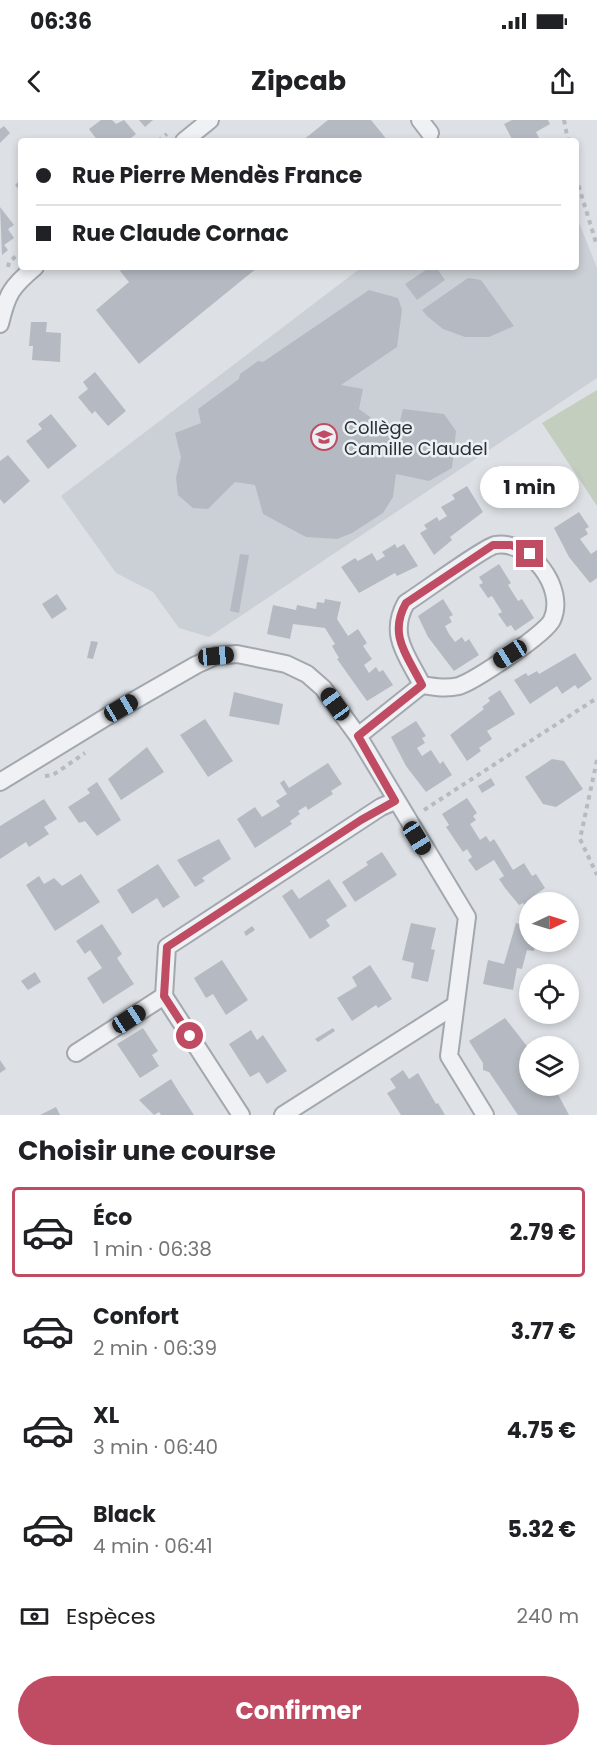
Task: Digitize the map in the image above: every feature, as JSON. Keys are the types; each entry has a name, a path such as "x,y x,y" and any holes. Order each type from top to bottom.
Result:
{"street":[{"path":"188,138 210,120"},
{"path":"0,324 3,294 32,270"},
{"path":"358,736 422,685 441,688 460,685 543,634 553,619 555,601 551,584 530,554 511,545 493,545 406,603 398,618 398,639 422,685"},
{"path":"0,782 149,692 216,656 237,654 286,664 307,674 323,688 358,736 405,818 467,917 449,1056 485,1115"},
{"path":"242,1115 164,996 167,947 361,820 395,801"},
{"path":"76,1053 164,996"},
{"path":"283,1115 454,1006"}],"path":[{"path":"564,120 567,138"},
{"path":"579,187 597,246"},
{"path":"405,818 416,815 597,698"},
{"path":"35,778 53,775 92,749"},
{"path":"597,760 580,839 597,875"}],"shaded area":[{"name":"Collège Camille Claudel","path":"579,223 597,268 597,378 209,637 179,628 153,592 116,573 61,496 358,270 579,270"}],"green space":[{"path":"597,390 597,506 542,423"}],"building":[{"path":"101,120 112,120 116,124 124,120 136,134 131,138 96,138 89,129"},
{"path":"139,120 153,120 145,127"},
{"path":"328,120 371,120 386,138 306,138"},
{"path":"512,120 548,120 550,124 536,132 539,138 511,138 504,124"},
{"path":"4,126 10,133 0,143 0,129"},
{"path":"0,207 14,225 8,229 14,238 4,245 8,250 2,255"},
{"path":"254,270 139,364 96,310 129,282 120,271"},
{"path":"426,270 438,270 445,280 417,300 405,284"},
{"path":"468,278 481,280 514,326 489,337 465,337 443,329 422,310"},
{"path":"369,290 398,298 402,310 397,347 341,385 363,389 359,409 373,419 378,428 386,423 399,425 403,409 444,414 456,431 452,468 429,481 396,474 393,497 383,513 352,533 337,539 306,537 263,514 255,485 235,482 208,509 193,508 178,495 176,478 181,457 175,433 201,423 198,409 239,379 240,374 258,361 263,362"},
{"path":"31,322 47,322 46,332 61,333 60,362 32,360 33,346 29,346"},
{"path":"95,372 126,411 108,426 95,411 92,414 78,397 88,389 83,382"},
{"path":"51,414 77,446 48,469 26,441 42,429 38,424"},
{"path":"8,455 30,481 4,504 0,499 0,461"},
{"path":"496,466 560,480 555,507 541,505 542,500 524,493 504,492 503,497 490,494"},
{"path":"467,486 483,512 450,537 452,540 434,555 420,533 427,529 424,525 437,517 439,521 447,516 441,507 455,499 452,495"},
{"path":"579,512 589,527 585,529 588,534 580,539 591,554 597,550 597,578 590,583 569,557 554,528"},
{"path":"395,544 397,548 404,544 418,566 397,576 395,573 359,593 341,567 355,558 358,561 372,553 377,561 385,556 382,552"},
{"path":"240,554 249,555 239,613 230,611"},
{"path":"499,564 511,583 508,585 518,601 522,599 534,618 515,631 511,625 507,627 498,614 502,612 492,596 488,598 479,585 483,583 479,577"},
{"path":"57,594 67,609 52,619 42,604"},
{"path":"325,599 341,602 337,619 348,636 358,629 367,643 363,646 372,659 364,665 369,673 376,667 379,672 383,670 393,685 367,701 337,659 339,658 332,646 335,644 325,628 293,624 290,639 267,634 273,605 296,610 297,605 316,609 317,602 324,603"},
{"path":"443,599 453,615 449,617 452,622 445,626 449,634 455,642 462,637 465,642 469,639 479,655 454,671 428,637 418,616"},
{"path":"91,641 98,642 93,659 87,658"},
{"path":"575,653 592,679 578,689 575,685 562,694 557,686 530,704 514,680 526,673 528,676 537,671 539,674"},
{"path":"500,690 515,714 487,731 492,739 479,748 481,751 467,761 450,735 484,709 482,707 490,701 488,698"},
{"path":"234,692 283,704 279,725 229,716"},
{"path":"205,719 233,761 208,777 180,735"},
{"path":"416,721 426,736 422,738 425,743 417,748 422,756 431,750 440,764 443,761 452,775 426,792 406,766 391,737"},
{"path":"147,747 164,772 121,800 108,779"},
{"path":"552,759 564,761 583,789 556,807 543,804 525,777"},
{"path":"328,763 342,784 331,791 333,794 308,810 306,806 298,811 300,814 290,821 292,824 255,848 237,819 255,807 262,817 280,806 276,801 287,794 280,783 284,780 289,788"},
{"path":"491,778 495,785 482,793 478,786"},
{"path":"97,782 121,820 97,836 85,821 79,823 68,807 90,793 87,789"},
{"path":"467,798 477,813 473,816 476,820 470,824 480,840 486,836 490,842 494,839 513,870 524,863 532,876 536,874 545,888 539,892 519,892 519,905 499,879 504,876 494,860 476,871 468,860 472,857 467,849 463,852 446,827 449,825 442,814"},
{"path":"44,799 57,819 44,827 49,834 29,847 26,842 0,859 0,826"},
{"path":"219,839 231,859 202,878 205,881 195,887 177,860"},
{"path":"382,852 397,875 355,902 342,882 368,865 366,862"},
{"path":"158,864 180,897 163,908 157,898 132,914 117,890"},
{"path":"81,874 100,902 55,931 26,885 39,876 44,884 54,878 62,886"},
{"path":"329,879 347,906 326,920 330,926 310,939 282,896 292,889 299,899"},
{"path":"411,923 436,928 431,949 435,950 428,982 411,978 414,963 402,960"},
{"path":"516,923 519,924 519,952 526,952 523,964 519,964 519,968 517,968 513,990 483,984 488,960 504,964"},
{"path":"102,924 122,954 117,958 134,984 103,1004 87,978 102,968 90,950 85,954 76,941"},
{"path":"252,926 255,930 246,936 244,932"},
{"path":"222,960 248,1000 226,1015 213,994 206,998 194,978"},
{"path":"370,965 392,999 378,1008 376,1005 352,1021 337,998 357,986 352,977"},
{"path":"35,972 41,982 28,990 21,981"},
{"path":"505,1018 519,1036 519,1096 559,1096 569,1115 518,1115 489,1072 483,1070 483,1063 469,1041"},
{"path":"143,1028 158,1051 152,1055 159,1066 140,1078 117,1044"},
{"path":"333,1028 335,1031 318,1042 315,1039"},
{"path":"251,1030 257,1040 263,1035 287,1071 267,1084 259,1072 250,1077 229,1044"},
{"path":"0,1060 6,1069 0,1073"},
{"path":"403,1070 409,1079 418,1073 445,1115 401,1115 387,1093 396,1088 390,1079"},
{"path":"171,1079 194,1115 161,1115 159,1112 154,1115 139,1100"},
{"path":"56,1107 60,1115 40,1115"}],"place":[{"name":"Collège Camille Claudel","path":"324,437"}],"route":[{"path":"190,1036 164,996 167,947 180,936 381,807 395,801 358,736 422,685 398,639 398,618 406,603 493,545 511,545 530,554"}]}
